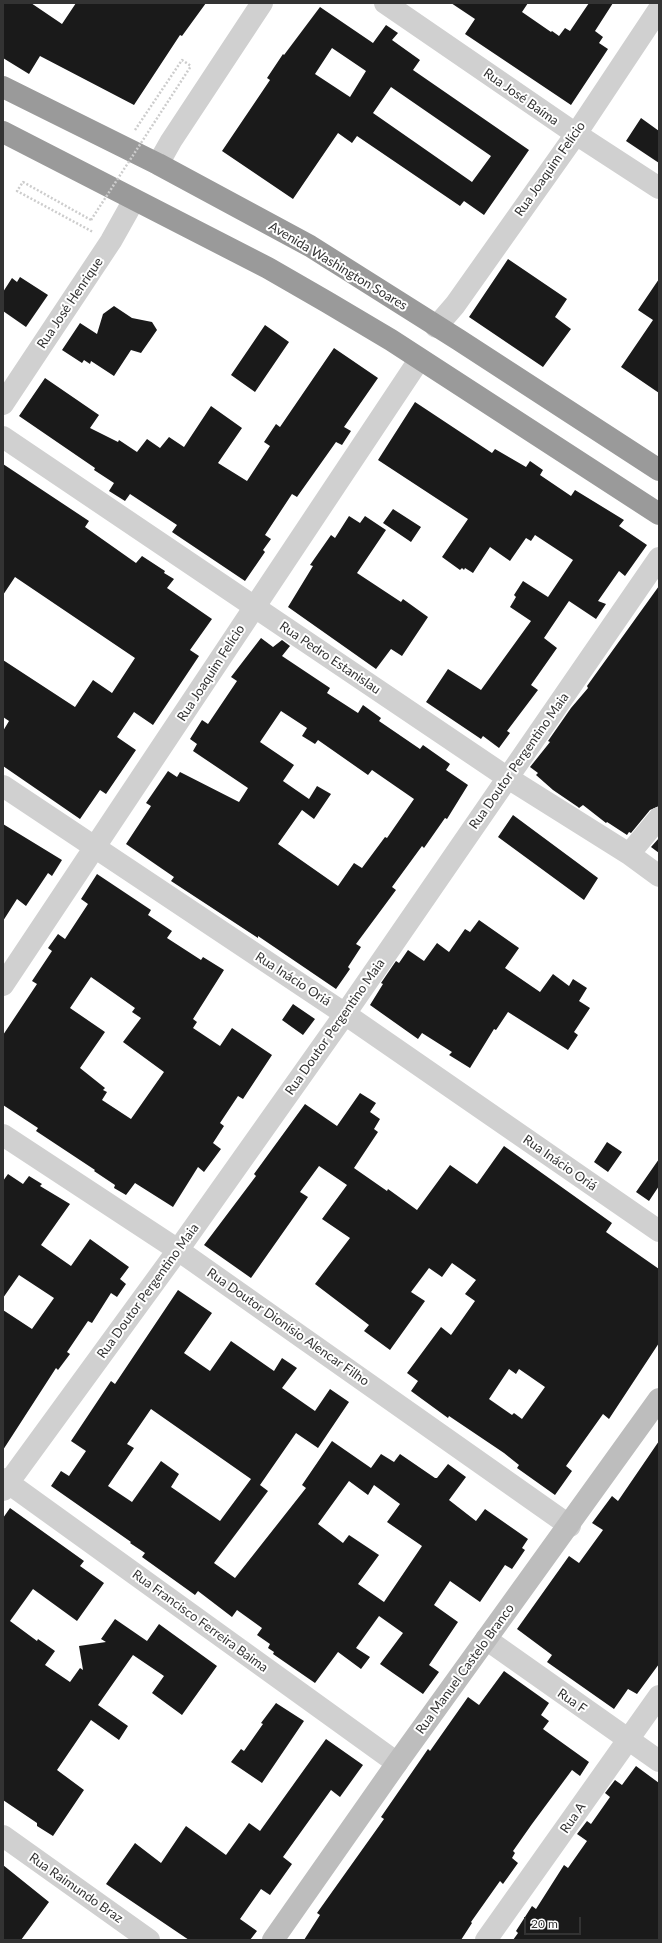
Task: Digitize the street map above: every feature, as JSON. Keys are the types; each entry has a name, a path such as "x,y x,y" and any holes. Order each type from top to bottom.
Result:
{"highway":[{"name":"Avenida Washington Soares","path":"3,86 158,164 310,246 436,327 459,340 659,470"},
{"path":"3,132 268,268 391,340 659,514"}],"street":[{"path":"158,164 171,141 262,3"},
{"name":"Rua José Baíma","path":"385,3 576,134 659,188"},
{"name":"Rua Joaquim Felício","path":"436,327 455,304 576,134 659,8"},
{"name":"Rua José Henrique","path":"3,404 111,241 134,200"},
{"name":"Rua Joaquim Felício","path":"3,985 420,360"},
{"name":"Rua Pedro Estanislau","path":"3,437 508,778 629,854 659,876"},
{"name":"Rua Doutor Pergentino Maia","path":"5,1484 178,1250 345,1014 659,558"},
{"name":"Rua Inácio Oriá","path":"3,786 95,849 345,1014 659,1231"},
{"path":"629,854 659,818"},
{"name":"Rua Doutor Dionísio Alencar Filho","path":"3,1135 178,1250 570,1526"},
{"name":"Rua Manuel Castelo Branco","path":"273,1940 397,1763 486,1639 570,1526 659,1399"},
{"name":"Rua Francisco Ferreira Baima","path":"5,1484 397,1763"},
{"name":"Rua F","path":"486,1639 659,1761"},
{"name":"Rua A","path":"486,1940 659,1696"},
{"name":"Rua Raimundo Braz","path":"3,1836 149,1940"}],"path":[{"path":"111,241 17,191 23,182 91,220 191,66 182,60 124,147"}],"building":[{"path":"3,3 31,3 62,24 76,3 206,3 182,36 180,35 134,105 40,56 29,74 3,58"},
{"path":"451,3 528,3 522,12 559,36 565,28 570,31 589,3 613,3 595,31 603,37 599,43 608,49 571,105 465,34 475,19"},
{"path":"320,7 373,43 386,25 398,33 392,40 420,60 413,70 529,150 484,215 464,201 460,206 357,136 352,143 338,133 293,199 222,151 270,80 267,78 283,54 284,55","holes":["332,48 366,71 350,97 315,74","391,87 491,156 472,182 373,113"]},
{"path":"641,118 659,131 659,163 626,141"},
{"path":"508,259 567,299 555,317 571,329 543,367 469,317"},
{"path":"20,277 48,295 26,327 3,311 3,292 12,278 17,282"},
{"path":"659,279 659,393 621,367 653,320 638,310"},
{"path":"114,306 132,318 152,322 157,330 141,353 131,350 114,376 91,361 90,364 84,360 82,363 62,350 80,323 97,334 103,314"},
{"path":"265,325 289,342 255,392 231,375"},
{"path":"334,348 378,378 344,427 351,431 342,445 336,442 297,497 292,494 265,535 271,539 263,550 265,552 245,581 172,532 177,525 130,494 125,501 109,491 114,483 94,470 95,468 19,416 45,378 99,415 90,428 118,442 119,440 137,452 147,439 160,448 169,437 184,447 211,406 242,428 218,463 247,481 270,446 264,442 276,424 280,427"},
{"path":"415,402 492,453 495,449 526,467 530,461 543,470 540,475 571,496 575,490 624,520 619,526 647,545 625,576 619,571 598,601 606,604 596,619 569,601 544,638 557,648 531,685 538,690 507,731 510,733 499,748 483,736 481,739 426,702 448,669 481,690 531,621 510,607 516,597 514,595 523,581 548,597 573,560 535,535 531,541 526,538 510,561 490,547 473,573 465,568 464,570 462,568 460,570 442,557 468,519 378,460"},
{"path":"3,464 89,521 85,527 136,563 142,556 165,571 164,573 174,579 167,588 212,619 190,650 199,656 153,725 134,712 117,737 136,750 106,794 100,790 80,819 3,766 3,731 9,721 3,717 3,660 75,707 93,680 112,693 135,658 15,577 3,595"},
{"path":"393,509 421,527 411,542 383,523"},
{"path":"349,516 360,523 365,516 386,530 357,573 401,602 403,599 428,617 402,656 391,649 376,669 288,607 313,566 310,565 331,535 335,538"},
{"path":"659,586 659,806 650,810 631,833 629,832 627,835 607,822 606,823 583,805 579,808 553,790 536,775 538,773 530,767 550,742 548,741 571,708 588,688 587,686"},
{"path":"261,638 273,647 282,640 290,646 282,656 330,688 327,693 358,713 363,705 381,718 379,721 420,749 423,745 450,764 446,770 468,785 447,819 445,818 424,848 422,846 392,887 396,890 356,944 361,947 348,967 350,969 336,989 258,936 258,938 171,881 174,877 126,844 151,806 146,803 168,771 177,777 180,772 239,802 248,788 193,751 197,744 190,739 202,720 208,724 237,681 231,677","holes":["281,711 307,728 302,736 315,744 318,740 368,775 372,770 414,799 387,838 385,837 362,868 354,863 338,886 278,844 302,810 314,819 331,794 317,786 309,799 283,781 294,765 260,742"]},
{"path":"513,815 598,878 584,900 498,837"},
{"path":"3,824 62,860 52,876 48,873 26,906 17,899 3,921"},
{"path":"659,838 659,853 651,847"},
{"path":"97,874 151,910 148,915 172,931 167,938 201,960 203,957 224,970 193,1019 197,1022 193,1028 220,1046 232,1028 272,1055 243,1099 238,1096 220,1123 224,1126 213,1143 221,1149 204,1172 198,1167 173,1207 135,1183 126,1195 114,1188 115,1185 94,1171 95,1170 36,1131 38,1128 3,1105 3,1035 37,984 32,981 52,951 48,948 58,934 65,939 88,904 81,899","holes":["91,977 135,1008 132,1012 141,1018 123,1042 164,1072 131,1119 102,1100 107,1092 103,1090 105,1088 80,1068 105,1032 70,1008"]},
{"path":"479,920 519,948 505,968 540,992 553,974 569,986 573,979 587,988 579,1001 590,1008 574,1032 578,1035 568,1050 508,1012 496,1030 494,1029 470,1068 449,1055 452,1052 422,1033 418,1039 370,1005 383,984 381,983 396,961 399,963 408,950 424,961 437,943 449,952 465,929 470,932"},
{"path":"293,1004 315,1019 303,1035 282,1020"},
{"path":"360,1093 376,1103 370,1112 380,1119 374,1129 378,1132 354,1168 387,1191 388,1189 417,1210 450,1165 477,1184 504,1146 612,1223 606,1232 659,1269 659,1343 609,1419 603,1414 566,1466 572,1471 555,1495 517,1468 519,1465 504,1453 449,1416 448,1418 411,1391 418,1381 407,1373 441,1327 451,1335 475,1301 465,1294 476,1280 452,1263 442,1277 429,1268 411,1292 425,1301 390,1350 364,1331 369,1325 315,1284 350,1238 322,1219 347,1185 319,1166 300,1192 308,1197 251,1278 204,1245 256,1176 254,1174 305,1104 337,1126","holes":["509,1369 516,1374 519,1369 545,1387 522,1419 514,1413 512,1415 489,1399"]},
{"path":"607,1142 622,1152 608,1172 594,1162"},
{"path":"659,1159 659,1186 649,1201 636,1192"},
{"path":"8,1174 23,1184 29,1176 42,1184 40,1186 70,1204 41,1245 71,1266 90,1239 129,1267 120,1279 126,1284 117,1297 111,1293 92,1323 88,1321 67,1352 70,1354 58,1370 56,1368 3,1450 3,1310 32,1329 54,1298 19,1275 3,1298 3,1181"},
{"path":"178,1290 212,1313 184,1353 210,1371 231,1341 274,1371 282,1358 297,1368 282,1388 315,1411 330,1389 349,1402 318,1448 296,1433 260,1485 268,1491 214,1563 235,1578 306,1488 302,1485 332,1441 371,1468 381,1454 394,1462 400,1454 435,1478 437,1478 448,1464 466,1477 449,1500 476,1521 485,1509 528,1539 522,1548 525,1550 512,1569 505,1565 480,1602 450,1581 434,1605 458,1622 429,1665 439,1672 423,1694 380,1664 403,1633 379,1616 356,1648 370,1657 361,1669 338,1652 315,1683 273,1654 274,1652 268,1648 270,1644 257,1635 262,1628 237,1610 232,1617 198,1591 195,1595 142,1557 145,1553 130,1543 131,1542 51,1486 61,1471 69,1476 86,1451 71,1441 111,1381 115,1384","holes":["151,1409 251,1479 220,1521 171,1487 179,1474 161,1461 132,1502 108,1486 134,1448 127,1444","349,1481 368,1495 374,1485 400,1504 387,1522 422,1546 384,1602 358,1584 379,1555 349,1535 343,1543 318,1524"]},
{"path":"659,1441 659,1664 637,1694 628,1689 614,1709 547,1662 552,1655 517,1629 569,1556 579,1563 603,1530 592,1523 612,1496 618,1501"},
{"path":"10,1508 84,1561 80,1566 104,1583 77,1621 33,1589 10,1621 37,1641 38,1639 55,1651 45,1665 70,1682 80,1668 83,1670 79,1646 106,1642 101,1639 115,1619 147,1641 159,1624 217,1666 182,1715 152,1693 164,1676 133,1655 98,1705 128,1726 119,1740 91,1720 57,1770 84,1790 53,1836 37,1826 37,1823 3,1800 3,1518"},
{"path":"504,1671 549,1703 541,1715 549,1721 543,1729 589,1762 580,1776 572,1770 532,1824 513,1851 515,1853 512,1858 518,1863 503,1884 500,1881 471,1922 472,1923 461,1940 304,1940 320,1915 317,1913 384,1819 381,1817 428,1749 430,1751 468,1697 479,1705"},
{"path":"276,1703 304,1721 262,1783 231,1762 241,1749 244,1751 263,1724 261,1723"},
{"path":"326,1739 363,1765 340,1797 331,1790 283,1857 292,1864 270,1895 261,1889 240,1919 257,1931 250,1940 189,1940 106,1884 135,1843 161,1863 186,1826 226,1855 249,1823 260,1831"},
{"path":"636,1766 659,1783 659,1940 513,1940 518,1933 516,1931 532,1906 536,1909 564,1865 568,1868 587,1841 577,1834 587,1821 591,1824 610,1797 605,1793 615,1780 622,1785"},
{"path":"3,1865 49,1902 21,1940 3,1940"}]}
